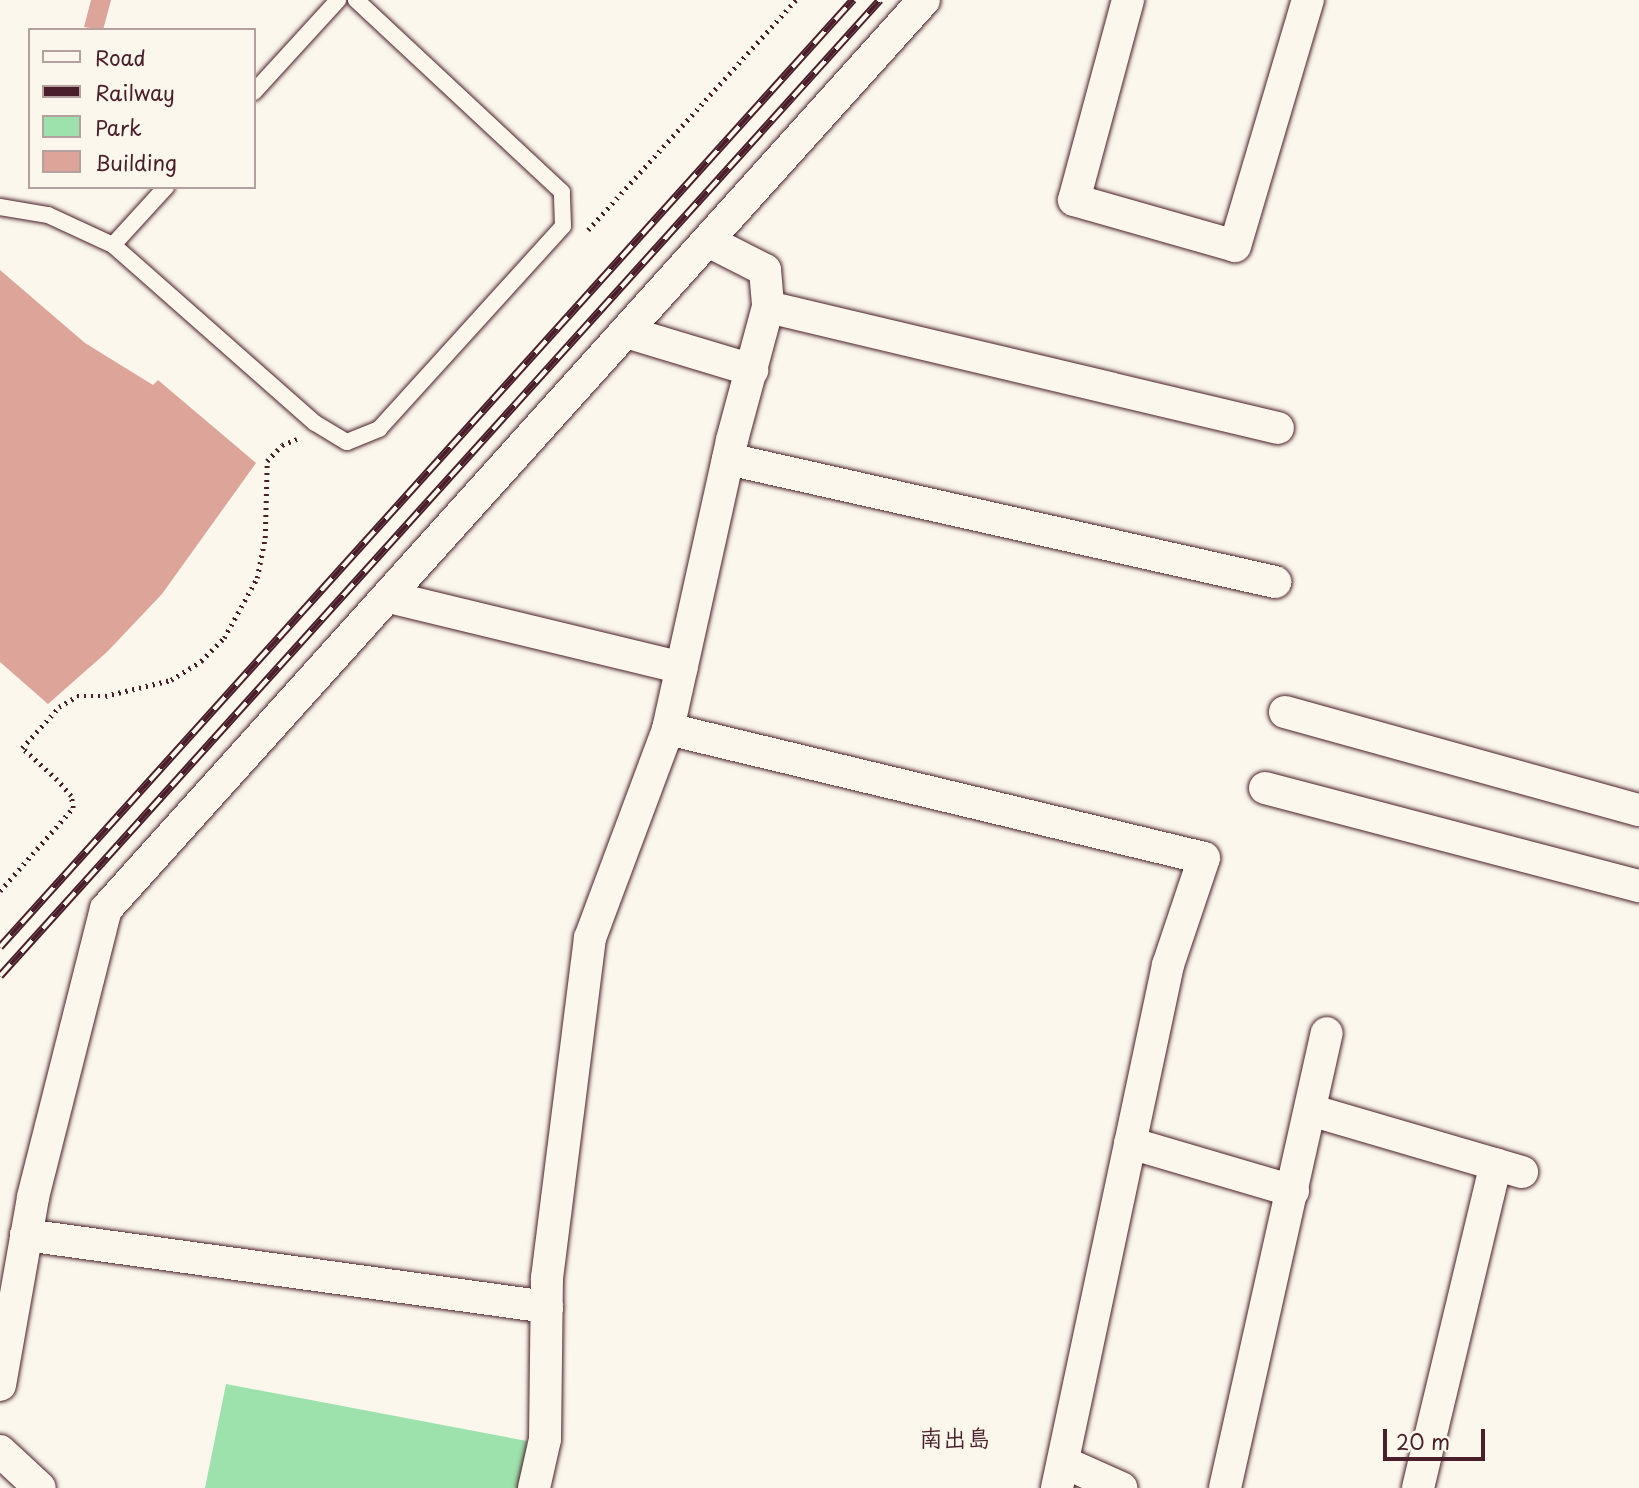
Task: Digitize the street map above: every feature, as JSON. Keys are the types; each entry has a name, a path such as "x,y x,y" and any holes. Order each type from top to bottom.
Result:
{"street":[{"path":"0,1385 26,1235 106,909 925,0"},
{"path":"1128,0 1074,200 1235,246 1308,0"},
{"path":"534,1488 545,1439 547,1307 590,938 668,729 728,459 768,307 765,270 708,241"},
{"path":"768,307 1278,428"},
{"path":"626,332 752,370"},
{"path":"728,459 1275,582"},
{"path":"389,597 682,668"},
{"path":"1285,712 1639,810"},
{"path":"668,729 1204,858 1168,965 1060,1475 1121,1488"},
{"path":"1265,788 1639,886"},
{"path":"1224,1488 1327,1033"},
{"path":"1311,1110 1509,1168 1418,1488"},
{"path":"1130,1143 1293,1191"},
{"path":"26,1235 547,1307"},
{"path":"0,1451 40,1488"}],"lane":[{"path":"256,90 338,0"},
{"path":"0,207 48,215 113,245 315,423 347,442 379,429 563,226 562,192 356,0"},
{"path":"113,245 164,189"}],"green space":[{"path":"226,1384 527,1441 523,1488 205,1488"}],"building":[{"path":"91,0 111,0 104,28 84,27"},
{"path":"0,270 85,343 153,385 158,380 256,463 162,594 107,652 48,704 0,662"}],"railway":[{"path":"0,947 853,0"},
{"path":"0,976 880,0"}],"district":[{"name":"南出島","path":"955,1438"}]}
